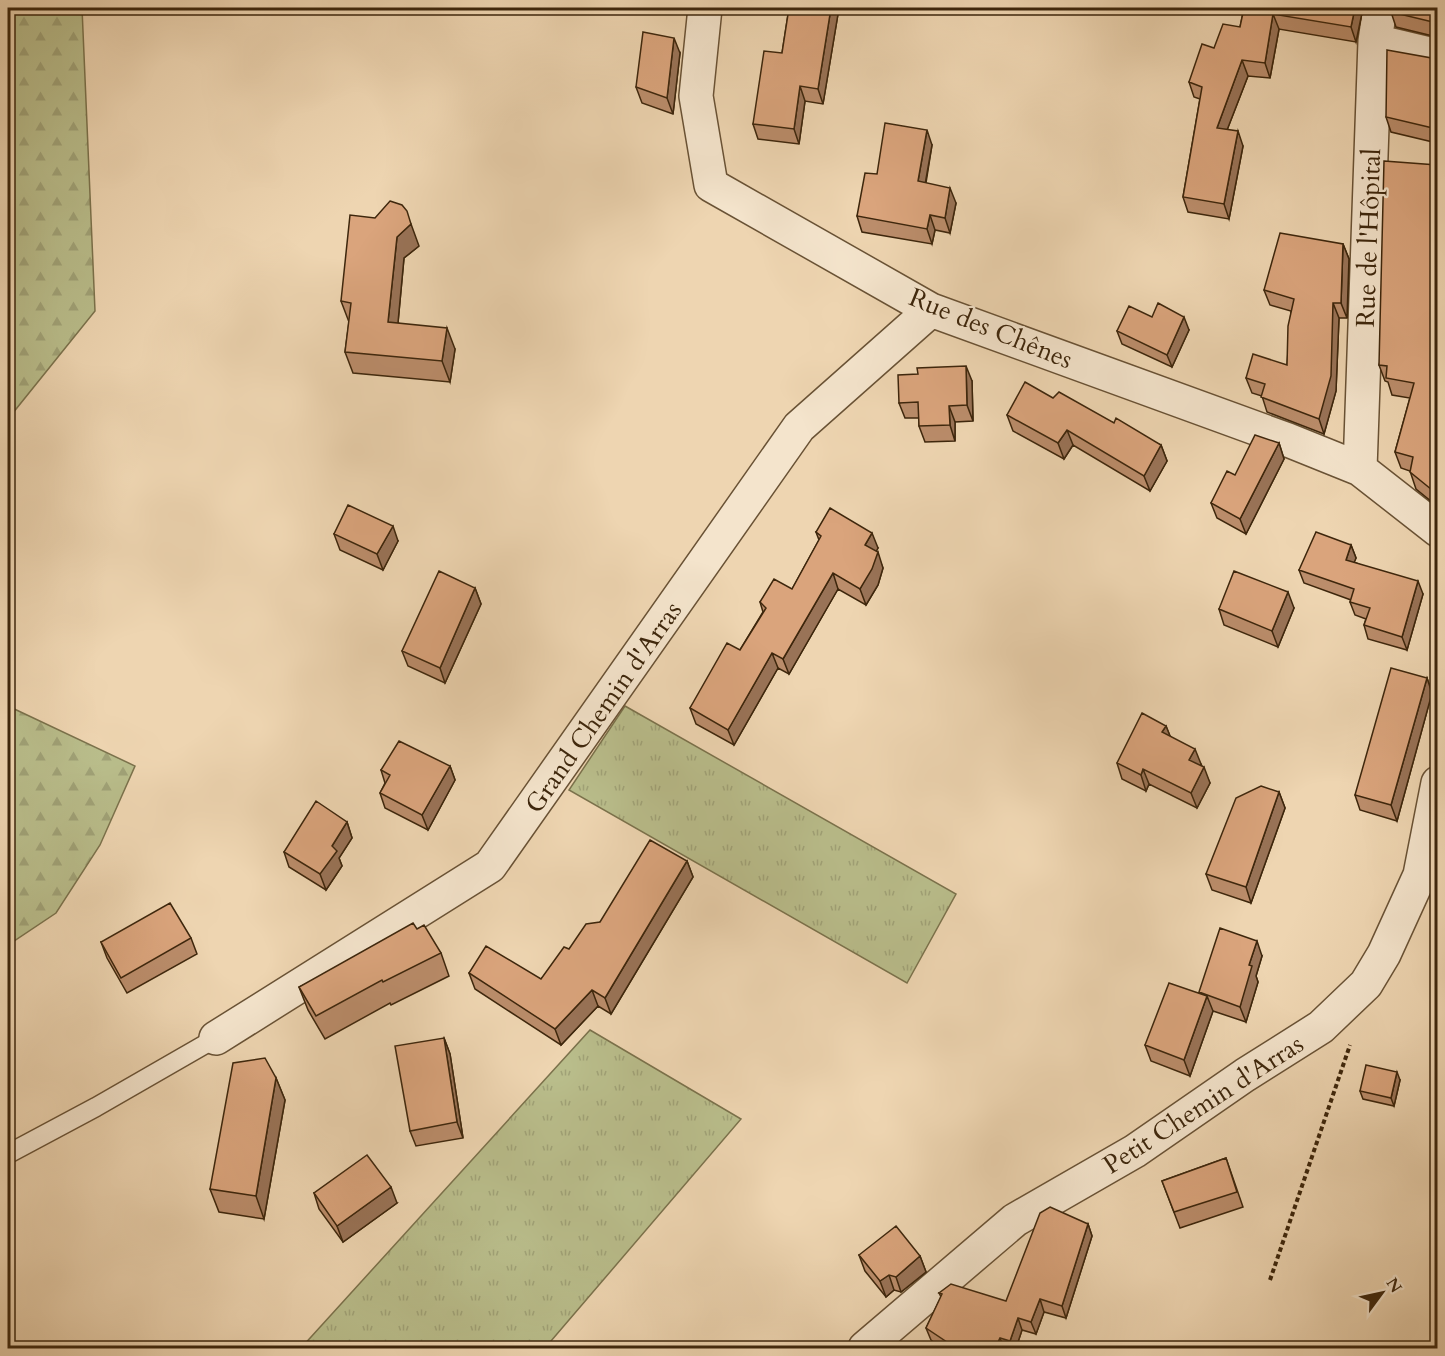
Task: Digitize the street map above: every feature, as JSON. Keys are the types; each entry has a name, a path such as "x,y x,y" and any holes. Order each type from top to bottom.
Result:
{"street":[{"name":"Rue des Chênes","path":"705,8 696,96 711,185 931,310 1288,440 1360,469 1437,530"},
{"name":"Rue de l'Hôpital","path":"1360,469 1375,41 1380,8"},
{"path":"1375,41 1437,56"},
{"name":"Grand Chemin d'Arras","path":"216,1038 490,866 800,427 931,310"},
{"name":"Petit Chemin d'Arras","path":"865,1348 1015,1220 1135,1151 1245,1075 1321,1027 1366,984 1384,954 1420,875 1437,783"}],"lane":[{"path":"8,1154 96,1107 216,1038"}],"path":[{"path":"1270,1280 1352,1037"}],"green space":[{"path":"8,8 82,8 95,311 8,419"},
{"path":"8,706 135,766 100,845 56,913 8,945"},
{"path":"625,706 956,894 907,983 569,790"},
{"path":"590,1030 741,1119 545,1348 301,1348"}],"building":[{"path":"789,8 831,8 818,89 800,86 794,129 753,124 764,51 782,53"},
{"path":"1244,8 1355,8 1351,27 1273,14 1265,63 1242,60 1217,128 1238,131 1224,204 1183,197 1202,87 1189,82 1202,44 1214,48 1223,24 1240,27"},
{"path":"1391,8 1437,8 1437,23 1391,12"},
{"path":"643,32 674,38 667,98 636,87"},
{"path":"1387,50 1437,59 1437,129 1386,117"},
{"path":"885,123 927,130 918,181 950,188 945,218 930,215 927,229 857,216 865,173 877,174"},
{"path":"1384,161 1437,165 1437,494 1410,472 1413,457 1395,452 1414,383 1386,378 1387,366 1379,365"},
{"path":"390,201 402,205 407,211 411,224 397,237 388,322 447,328 442,361 345,352 351,303 341,301 350,215 375,218"},
{"path":"1280,233 1343,244 1341,303 1333,303 1331,376 1319,419 1261,397 1265,384 1246,378 1253,354 1287,365 1288,326 1294,299 1264,290"},
{"path":"1158,303 1184,317 1167,355 1117,331 1129,306 1152,317"},
{"path":"966,366 967,405 949,406 950,425 919,426 918,402 899,403 898,375 918,374 917,368"},
{"path":"1025,382 1053,398 1059,392 1114,423 1116,418 1161,445 1144,476 1067,430 1058,443 1007,415"},
{"path":"1255,435 1279,443 1240,519 1211,503 1227,471 1235,475"},
{"path":"348,505 393,526 377,554 334,534"},
{"path":"830,508 872,533 865,545 878,552 872,569 860,589 833,573 783,659 772,653 728,730 690,708 727,643 740,650 766,608 760,602 774,579 792,589 821,536 816,532"},
{"path":"1316,532 1351,545 1346,560 1418,581 1402,637 1364,625 1370,608 1350,602 1354,589 1299,570"},
{"path":"439,571 475,588 440,668 402,651"},
{"path":"1234,571 1288,592 1272,631 1219,609"},
{"path":"1391,668 1427,678 1391,805 1355,795"},
{"path":"1142,713 1166,726 1162,732 1195,749 1189,760 1204,767 1191,793 1143,769 1141,775 1117,763"},
{"path":"399,741 450,766 422,815 380,793 390,775 381,770"},
{"path":"1261,786 1279,792 1246,887 1206,874 1236,798"},
{"path":"316,801 347,822 332,846 337,851 320,874 284,852"},
{"path":"650,840 687,861 605,998 592,990 555,1029 469,973 486,946 541,979 564,947 569,949 586,924 600,922"},
{"path":"170,903 191,938 121,978 101,942"},
{"path":"413,923 417,929 424,925 441,953 383,982 382,980 316,1016 299,987"},
{"path":"1220,928 1257,941 1240,1007 1199,992"},
{"path":"1169,983 1207,996 1184,1060 1145,1045"},
{"path":"444,1038 457,1122 410,1131 395,1046"},
{"path":"265,1058 276,1078 256,1196 210,1189 233,1063"},
{"path":"1366,1065 1397,1072 1391,1098 1360,1091"},
{"path":"367,1155 391,1187 337,1226 314,1193"},
{"path":"1226,1158 1237,1192 1174,1212 1162,1181"},
{"path":"1050,1207 1088,1224 1062,1306 1040,1299 1031,1322 1018,1318 1010,1341 1000,1338 995,1348 956,1348 926,1328 942,1294 939,1293 951,1284 1006,1301 1040,1213"},
{"path":"896,1226 920,1256 896,1277 889,1275 880,1281 859,1255"}]}
